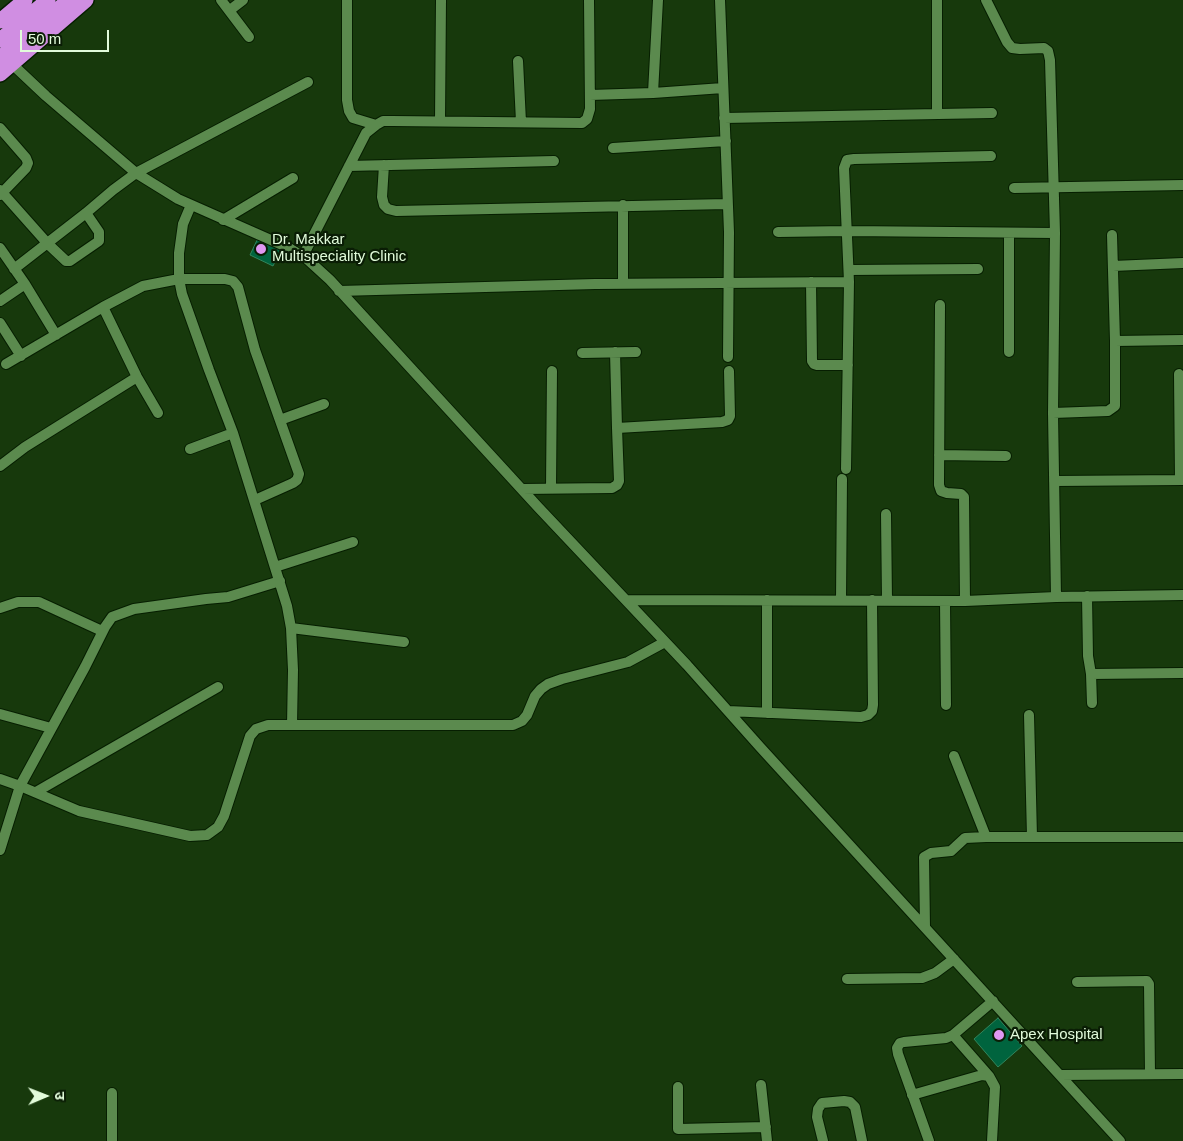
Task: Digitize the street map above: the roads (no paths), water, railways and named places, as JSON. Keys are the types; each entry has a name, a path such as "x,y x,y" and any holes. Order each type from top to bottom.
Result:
{"highway":[{"path":"0,21 25,0"},
{"path":"0,40 48,0"},
{"path":"0,74 6,61 69,0"},
{"path":"6,61 86,0"}],"street":[{"path":"221,0 249,37"},
{"path":"230,10 243,0"},
{"path":"347,0 347,100 349,111 353,118 376,125"},
{"path":"440,121 441,0"},
{"path":"303,256 366,133 383,121 582,122 587,118 590,109 589,0"},
{"path":"653,94 658,0"},
{"path":"720,0 729,232 728,357"},
{"path":"937,0 937,114"},
{"path":"986,0 1007,42 1012,48 1044,48 1048,52 1050,60 1055,233 1053,413 1056,597"},
{"path":"6,61 136,173 178,199 289,248 303,256 330,280 522,490 666,642 1120,1141"},
{"path":"518,61 520,122"},
{"path":"14,269 136,173 308,82"},
{"path":"590,95 653,94 723,88"},
{"path":"724,118 992,113"},
{"path":"0,128 26,158 28,163 26,168 1,192 62,259 70,261 96,245 99,241 99,232 86,213"},
{"path":"613,148 726,141"},
{"path":"846,468 849,270 844,168 847,160 992,156"},
{"path":"349,166 554,162"},
{"path":"384,165 382,197 384,205 388,209 396,211 727,204"},
{"path":"223,220 293,178"},
{"path":"1014,188 1183,185"},
{"path":"191,205 183,224 179,253 179,279 182,294 233,433 288,606 291,628 292,725"},
{"path":"623,205 623,284"},
{"path":"778,232 1055,233"},
{"path":"1009,233 1009,352"},
{"path":"1053,413 1108,411 1115,406 1116,341 1112,235"},
{"path":"1,251 25,284 56,335"},
{"path":"1113,266 1183,263"},
{"path":"849,270 978,269"},
{"path":"6,364 103,307 144,286 179,279 232,281 238,287 254,350 298,468 298,480 255,500"},
{"path":"810,282 812,361 817,365 848,365"},
{"path":"340,290 623,284 849,282"},
{"path":"0,302 25,284"},
{"path":"940,305 939,485 941,491 961,494 964,497 966,601"},
{"path":"103,307 137,377 158,413"},
{"path":"0,323 21,356"},
{"path":"1116,341 1183,340"},
{"path":"522,490 612,488 620,481 615,352"},
{"path":"582,353 636,352"},
{"path":"617,428 722,422 728,420 730,416 729,371"},
{"path":"551,488 552,372"},
{"path":"1054,481 1182,480 1180,374"},
{"path":"0,466 25,447 137,377"},
{"path":"280,420 324,404"},
{"path":"190,449 233,433"},
{"path":"939,455 1006,456"},
{"path":"841,600 842,480"},
{"path":"886,514 887,600"},
{"path":"275,566 353,542"},
{"path":"0,850 20,786 85,667 102,631 112,617 122,612 228,597 280,581"},
{"path":"626,600 966,601 1087,596 1183,595"},
{"path":"1087,596 1088,656 1092,674 1092,703"},
{"path":"767,600 767,713"},
{"path":"728,711 861,717 868,715 872,711 873,705 872,600"},
{"path":"945,601 946,704"},
{"path":"0,608 18,602 39,602 102,631"},
{"path":"291,628 404,642"},
{"path":"0,779 79,811 180,835 207,835 218,828 224,816 250,736 256,729 268,725 513,725 522,721 535,696 548,684 562,678 628,662 666,642"},
{"path":"1092,674 1183,672"},
{"path":"36,792 218,686"},
{"path":"0,714 51,728"},
{"path":"1029,716 1032,837"},
{"path":"954,756 986,837"},
{"path":"925,927 924,857 931,853 951,851 965,838 1183,837"},
{"path":"847,978 922,978 936,973 954,959"},
{"path":"1077,982 1147,981 1149,984 1150,1074"},
{"path":"929,1141 897,1048 900,1043 946,1038 954,1035 993,1001"},
{"path":"954,1035 989,1076 995,1086 992,1141"},
{"path":"1060,1075 1183,1074"},
{"path":"912,1095 982,1075 989,1076"},
{"path":"760,1085 767,1141"},
{"path":"678,1087 678,1129 766,1127"},
{"path":"112,1093 112,1141"},
{"path":"823,1141 818,1109 822,1103 844,1100 850,1102 855,1108 862,1141"},
{"path":"103,1141 112,1130"}],"place":[{"name":"Dr. Makkar Multispeciality Clinic","path":"261,249"},
{"name":"Apex Hospital","path":"999,1035"}]}
